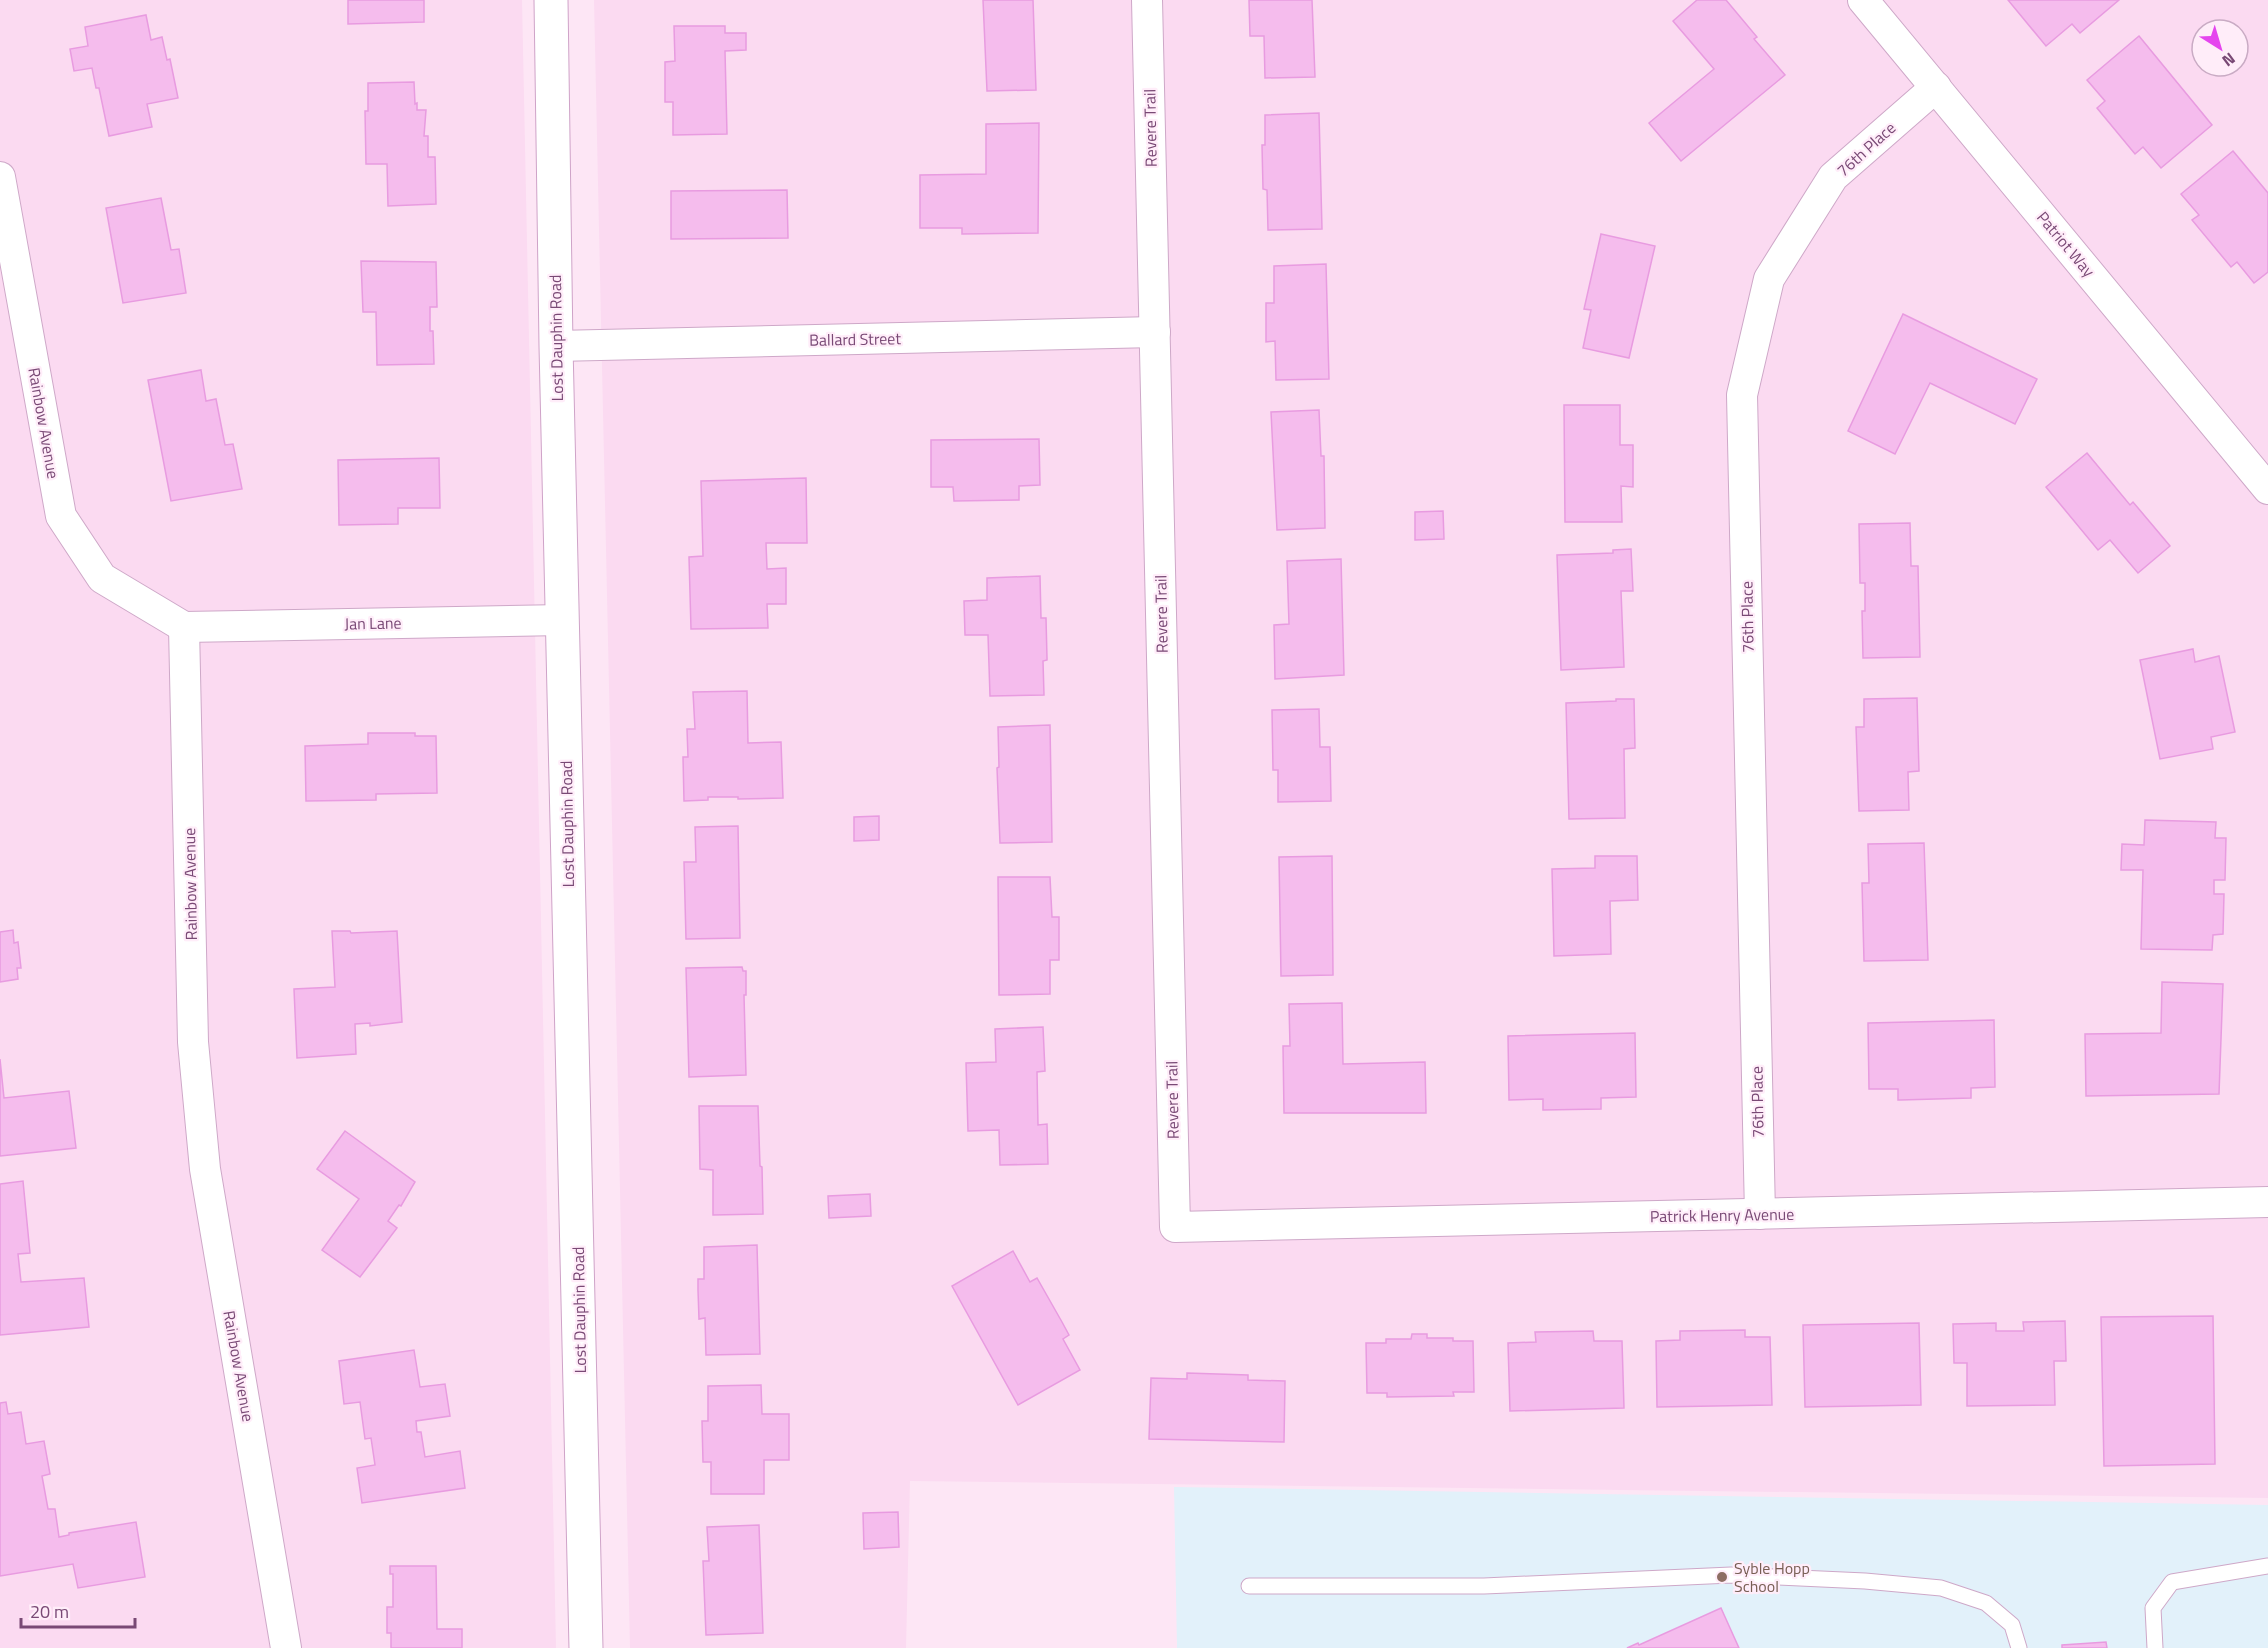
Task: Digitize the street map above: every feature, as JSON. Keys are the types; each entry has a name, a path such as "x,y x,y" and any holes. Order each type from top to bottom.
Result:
{"street":[{"name":"Lost Dauphin Road","path":"551,0 556,346 586,1648"},
{"name":"Revere Trail","path":"1147,0 1175,1227"},
{"name":"Patriot Way","path":"1863,0 2268,489"},
{"name":"76th Place","path":"1760,1214 1742,395 1769,279 1833,177 1936,87"},
{"name":"Rainbow Avenue","path":"0,177 61,516 102,578 184,627 194,1042 205,1169 286,1648"},
{"name":"Ballard Street","path":"556,346 1155,332"},
{"name":"Jan Lane","path":"184,627 563,620"},
{"name":"Patrick Henry Avenue","path":"1175,1227 2268,1202"}],"lane":[{"path":"2155,1648 2153,1608 2172,1582 2268,1566"},
{"path":"1249,1586 1484,1586 1731,1575 1865,1581 1941,1588 1986,1603 2012,1625 2019,1648"}],"shaded area":[{"path":"0,0 522,0 556,1648 0,1648"},
{"path":"594,0 2268,0 2268,1498 910,1481 906,1648 630,1648"},
{"name":"Syble Hopp School","path":"1174,1487 2268,1505 2268,1648 1177,1648"}],"building":[{"path":"348,0 424,0 424,22 348,24"},
{"path":"983,0 1033,0 1036,90 987,91"},
{"path":"1249,0 1312,0 1315,77 1265,78 1264,36 1250,36"},
{"path":"1697,0 1726,0 1757,37 1754,39 1785,75 1681,161 1649,123 1714,69 1673,21"},
{"path":"2008,0 2119,0 2080,33 2072,24 2046,46"},
{"path":"146,15 151,40 162,37 167,60 170,59 178,98 147,104 152,127 109,136 99,88 96,88 92,68 74,71 70,49 88,46 85,27"},
{"path":"674,26 725,26 725,33 746,33 746,50 725,51 727,134 673,135 673,102 665,102 665,62 675,61"},
{"path":"2139,36 2212,125 2161,168 2143,147 2135,154 2097,108 2105,101 2087,80"},
{"path":"414,82 417,110 426,110 424,136 428,136 428,157 435,157 436,204 388,206 387,164 366,164 365,111 368,111 368,83"},
{"path":"1319,113 1322,229 1268,230 1267,190 1263,189 1262,145 1265,145 1265,115"},
{"path":"1039,123 1038,233 962,234 962,228 920,228 920,175 986,174 986,124"},
{"path":"2233,151 2268,193 2268,272 2254,283 2237,262 2231,267 2192,220 2199,215 2181,194"},
{"path":"787,190 788,238 671,239 671,191"},
{"path":"161,198 171,250 179,249 186,293 123,303 106,208"},
{"path":"1601,234 1655,246 1629,358 1583,348 1591,310 1584,309"},
{"path":"361,261 436,262 437,307 430,307 434,364 377,365 376,312 363,312"},
{"path":"1326,264 1329,379 1276,380 1275,341 1266,342 1266,303 1274,303 1274,266"},
{"path":"1903,314 2037,379 2015,424 1930,383 1895,454 1848,431"},
{"path":"201,370 206,401 216,399 225,445 233,444 242,489 171,501 148,380"},
{"path":"1564,405 1620,405 1620,445 1633,445 1633,487 1621,486 1622,522 1565,522"},
{"path":"1319,410 1321,456 1324,456 1325,528 1277,530 1271,412"},
{"path":"1039,439 1040,485 1019,486 1019,500 954,501 953,487 931,487 931,440"},
{"path":"2087,453 2130,505 2133,502 2170,546 2138,573 2110,540 2098,550 2046,487"},
{"path":"439,458 440,508 398,508 398,524 339,525 338,460"},
{"path":"806,478 807,543 766,543 767,569 786,568 786,604 767,604 768,628 691,629 689,557 703,556 701,481"},
{"path":"1443,511 1444,539 1415,540 1415,512"},
{"path":"1910,523 1911,566 1918,566 1920,657 1863,658 1862,611 1865,611 1865,583 1860,583 1859,524"},
{"path":"1631,549 1633,591 1621,591 1624,667 1561,670 1557,555 1613,553 1613,550"},
{"path":"1341,559 1344,675 1275,679 1274,625 1289,624 1287,561"},
{"path":"1040,576 1041,618 1046,618 1047,660 1043,661 1044,695 990,696 988,635 965,635 964,601 987,600 987,578"},
{"path":"2193,649 2195,662 2219,656 2235,732 2211,737 2213,749 2160,759 2140,660"},
{"path":"747,691 748,743 781,742 783,798 708,797 708,800 684,801 683,757 688,757 687,729 695,729 693,692"},
{"path":"1917,698 1919,771 1908,772 1909,810 1859,811 1856,727 1864,727 1864,699"},
{"path":"1616,699 1634,699 1635,748 1624,749 1625,818 1569,819 1566,703 1616,701"},
{"path":"1319,709 1320,747 1330,747 1331,801 1278,802 1278,770 1273,770 1272,710"},
{"path":"1050,725 1052,842 1000,843 998,727"},
{"path":"368,733 415,733 415,736 436,736 437,793 376,794 376,800 306,801 305,746 368,744"},
{"path":"879,816 879,840 854,841 854,817"},
{"path":"2145,820 2216,822 2215,838 2226,838 2225,880 2214,880 2214,894 2224,894 2223,934 2213,935 2212,950 2141,949 2143,870 2121,870 2122,844 2144,845"},
{"path":"738,826 740,938 686,939 684,862 696,862 695,827"},
{"path":"1924,843 1928,960 1864,961 1862,883 1869,883 1868,844"},
{"path":"1332,856 1333,975 1281,976 1279,857"},
{"path":"1595,856 1637,856 1638,900 1610,901 1611,954 1554,956 1552,869 1595,868"},
{"path":"998,877 1050,877 1052,917 1059,917 1059,960 1050,960 1050,994 999,995"},
{"path":"13,930 14,943 18,942 21,968 17,968 18,979 0,982 0,932"},
{"path":"332,931 350,931 351,933 397,931 402,1022 370,1026 370,1023 355,1024 356,1054 297,1058 294,989 335,987"},
{"path":"742,967 743,971 746,971 746,995 744,995 746,1075 689,1077 686,968"},
{"path":"2162,982 2223,984 2219,1094 2086,1096 2085,1034 2161,1033"},
{"path":"1342,1003 1343,1064 1425,1062 1426,1113 1284,1113 1283,1046 1290,1046 1289,1004"},
{"path":"1994,1020 1995,1087 1971,1088 1971,1098 1900,1100 1898,1100 1898,1089 1869,1089 1868,1023"},
{"path":"1043,1027 1045,1071 1037,1072 1038,1125 1047,1124 1048,1164 1000,1165 999,1130 968,1131 966,1063 996,1062 995,1029"},
{"path":"1635,1033 1636,1097 1601,1098 1601,1109 1543,1110 1543,1099 1509,1100 1508,1036"},
{"path":"0,1059 4,1098 69,1091 76,1148 0,1156"},
{"path":"699,1106 758,1106 763,1214 713,1215 713,1170 700,1169"},
{"path":"345,1131 415,1182 401,1206 399,1205 388,1221 397,1228 360,1277 322,1250 359,1199 317,1169"},
{"path":"23,1181 30,1253 18,1254 21,1282 84,1278 89,1327 0,1335 0,1184"},
{"path":"870,1194 871,1216 829,1218 828,1196"},
{"path":"757,1245 760,1354 706,1355 705,1318 699,1319 698,1290 698,1279 704,1279 704,1247"},
{"path":"1013,1251 1030,1282 1037,1278 1062,1322 1069,1335 1063,1339 1080,1370 1018,1405 952,1286"},
{"path":"2213,1316 2215,1464 2104,1466 2101,1317"},
{"path":"2065,1321 2066,1361 2054,1361 2055,1405 1967,1406 1967,1363 1954,1363 1953,1324 1996,1323 1996,1331 2024,1331 2023,1322"},
{"path":"1919,1323 1921,1405 1805,1407 1803,1325"},
{"path":"1745,1330 1745,1337 1770,1337 1772,1405 1657,1407 1656,1341 1680,1340 1680,1331"},
{"path":"1593,1331 1594,1341 1622,1341 1624,1408 1510,1411 1508,1343 1536,1342 1535,1332"},
{"path":"1412,1334 1427,1334 1427,1338 1453,1338 1453,1341 1473,1341 1474,1392 1453,1392 1454,1396 1387,1397 1387,1393 1367,1393 1366,1343 1386,1343 1386,1339 1411,1339"},
{"path":"414,1350 420,1387 445,1384 450,1416 416,1421 417,1432 421,1432 425,1457 460,1451 465,1488 362,1503 357,1468 375,1465 371,1438 365,1439 360,1402 344,1404 339,1361"},
{"path":"1187,1373 1248,1375 1248,1380 1285,1381 1284,1442 1149,1439 1151,1378 1187,1379"},
{"path":"761,1385 762,1414 789,1414 789,1460 764,1460 764,1494 711,1494 711,1462 703,1462 702,1421 708,1421 708,1386"},
{"path":"6,1402 8,1414 21,1412 26,1444 44,1441 50,1474 42,1476 48,1509 55,1509 59,1537 69,1535 69,1533 136,1522 145,1577 78,1588 73,1564 0,1576 0,1403"},
{"path":"898,1512 899,1547 864,1549 863,1513"},
{"path":"759,1525 763,1633 706,1635 703,1561 709,1561 707,1527"},
{"path":"390,1566 436,1566 437,1629 462,1629 462,1648 391,1648 391,1633 387,1633 387,1607 393,1607 393,1574 390,1574"},
{"path":"1721,1608 1739,1648 1627,1648 1638,1643 1639,1645"},
{"path":"2106,1642 2107,1648 2062,1648 2062,1645"}],"place":[{"name":"Syble Hopp School","path":"1722,1577"}]}
